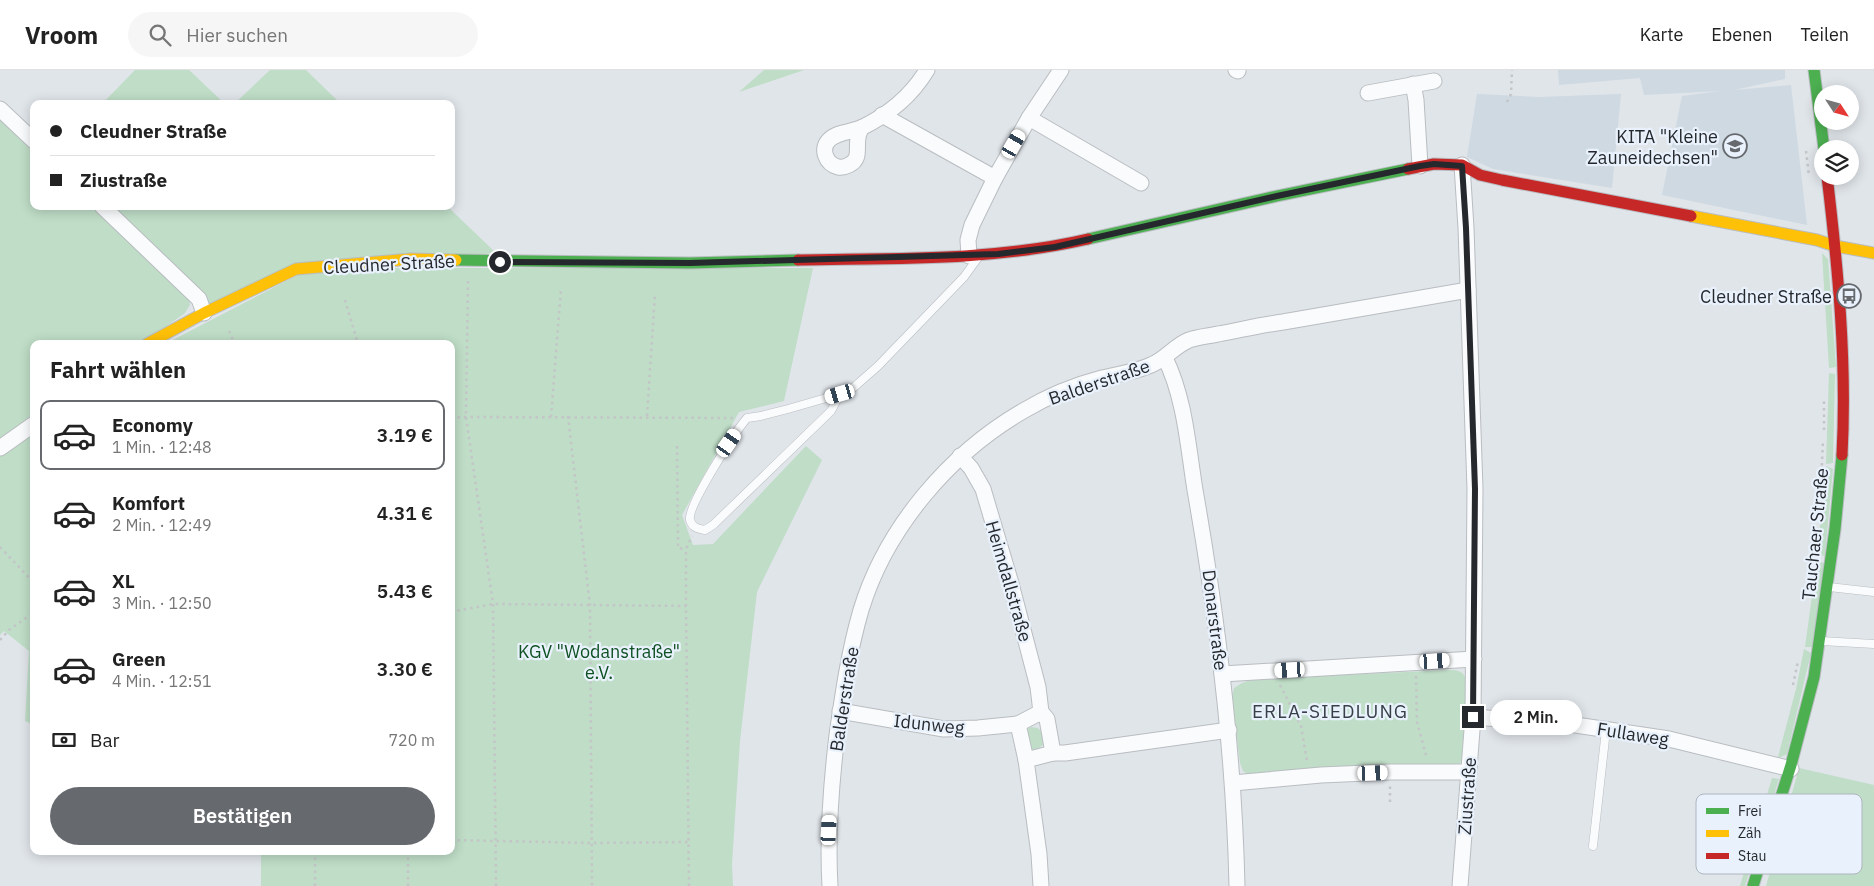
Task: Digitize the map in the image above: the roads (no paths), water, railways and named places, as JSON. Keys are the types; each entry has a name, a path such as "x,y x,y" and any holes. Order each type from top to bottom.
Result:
{"street":[{"path":"862,127 898,104 914,89 927,70"},
{"path":"974,256 968,240 972,225 995,178 1029,118 1060,70"},
{"path":"1814,70 1823,140"},
{"path":"1368,93 1434,81"},
{"path":"1413,84 1416,100 1420,166"},
{"path":"0,109 30,138"},
{"path":"882,115 995,178"},
{"path":"1029,118 1141,183"},
{"name":"Cleudner Straße","path":"153,340 296,269 411,259 690,263 974,256 1055,247 1277,196 1434,164 1462,166 1480,175 1502,180 1817,240 1835,246 1874,253"},
{"name":"Ziustraße","path":"1460,886 1473,717 1475,489 1462,166"},
{"name":"Tauchaer Straße","path":"1783,794 1811,689 1820,640 1837,514 1842,451 1841,304 1829,185"},
{"path":"106,210 199,299 204,313"},
{"name":"Balderstraße","path":"830,886 829,830 840,711 850,653 862,609 879,566 892,542 920,500 960,456 976,442 1005,422 1047,398 1070,388 1102,378 1150,366 1165,358 1178,346 1190,340 1253,327 1468,290"},
{"name":"Donarstraße","path":"1165,358 1174,377 1181,409 1208,564 1229,730 1237,886"},
{"path":"0,448 30,427"},
{"name":"Heimdallstraße","path":"960,456 976,477 985,498 1010,580 1038,687 1041,712 1046,719 1053,752"},
{"path":"1222,674 1474,659"},
{"name":"Idunweg","path":"840,711 944,729 1018,724"},
{"path":"1041,712 1018,724 1026,760 1041,886"},
{"name":"Fullaweg","path":"1473,717 1569,724 1669,739 1791,769"},
{"path":"1026,760 1053,752 1065,753 1229,730"},
{"path":"1233,783 1310,776 1469,772"},
{"name":"Tauchaer Straße","path":"1754,886 1758,874"}],"lane":[{"path":"840,394 831,411 718,521 705,530 697,528 690,520 692,507 729,443 747,418 770,414 840,394 853,388 878,366 964,277 974,256"},
{"path":"1828,586 1874,592"},
{"path":"1820,640 1874,644"},
{"path":"1593,846 1606,730"}],"place":[{"name":"KITA \"Kleine Zauneidechsen\"","path":"1735,146"},
{"name":"Cleudner Straße","path":"1849,296"}],"district":[{"name":"ERLA-SIEDLUNG","path":"1330,711"}],"park label":[{"name":"KGV \"Wodanstraße\" e.V.","path":"599,661"}]}
